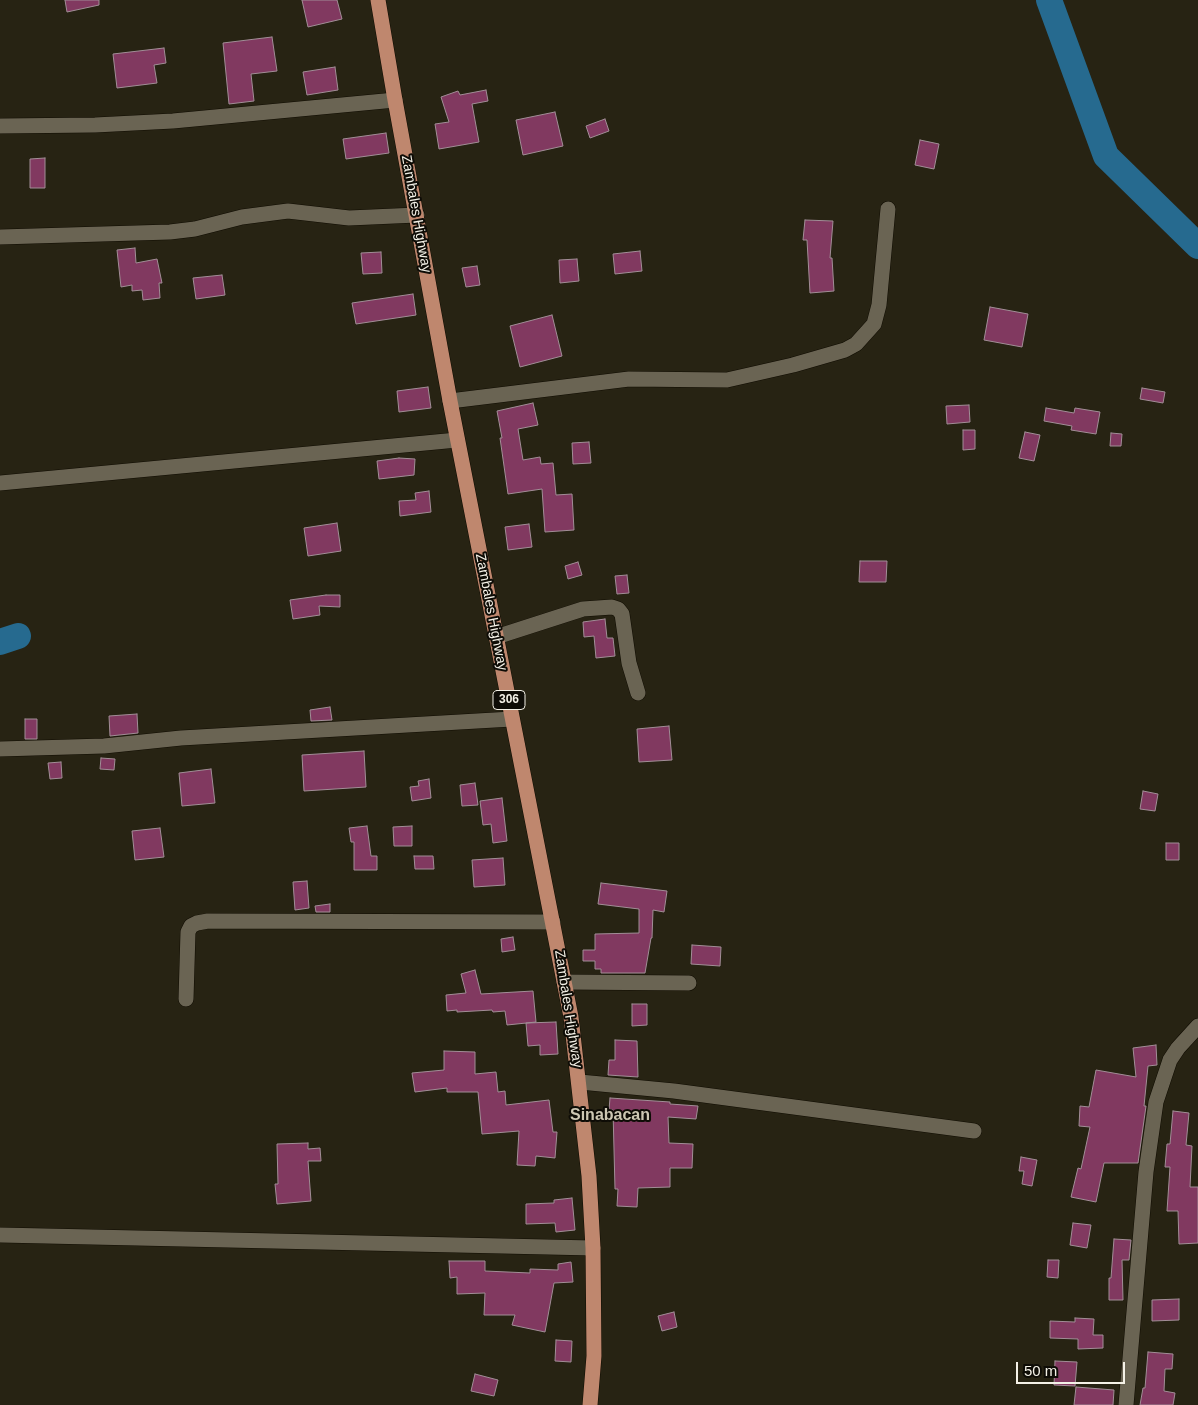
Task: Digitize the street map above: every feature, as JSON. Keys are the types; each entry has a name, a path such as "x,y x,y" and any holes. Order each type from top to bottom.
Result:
{"main road":[{"name":"Zambales Highway","path":"378,0 457,440 571,1018 580,1082 589,1176 593,1248 594,1356 590,1405"}],"street":[{"path":"0,126 95,125 173,121 395,100"},
{"path":"450,401 629,379 727,380 793,366 845,350 856,344 874,324 879,305 888,209"},
{"path":"0,237 170,232 196,229 242,217 288,211 350,218 417,215"},
{"path":"0,483 457,440"},
{"path":"496,637 583,609 612,607 618,609 622,614 629,664 638,693"},
{"path":"0,749 104,746 181,738 512,719"},
{"path":"186,999 188,932 191,926 203,922 553,922"},
{"path":"564,982 689,983"},
{"path":"1126,1405 1146,1172 1156,1102 1170,1060 1198,1026"},
{"path":"580,1082 674,1091 974,1131"},
{"path":"0,1235 593,1248"}],"building":[{"path":"65,0 99,0 99,5 67,12"},
{"path":"302,0 337,0 342,19 308,27"},
{"path":"272,37 277,71 251,74 254,101 229,104 223,43"},
{"path":"164,48 166,63 154,65 157,83 117,88 113,54"},
{"path":"335,67 338,90 307,95 303,72"},
{"path":"486,90 488,101 472,104 479,142 439,149 435,124 449,122 441,97 458,91 460,95"},
{"path":"555,112 563,146 523,155 516,120"},
{"path":"605,119 609,131 590,138 586,126"},
{"path":"386,133 389,153 346,159 343,139"},
{"path":"920,140 939,144 934,169 915,165"},
{"path":"45,158 45,188 30,188 30,159"},
{"path":"805,220 833,221 830,258 832,258 834,291 810,293 807,240 803,240"},
{"path":"135,248 136,263 157,259 162,283 159,283 160,298 143,300 142,290 132,291 132,285 121,287 117,250"},
{"path":"640,251 642,271 615,274 613,254"},
{"path":"381,252 382,273 363,274 361,253"},
{"path":"577,259 579,281 560,283 559,260"},
{"path":"477,266 480,285 466,287 462,268"},
{"path":"222,275 225,295 196,299 193,278"},
{"path":"413,294 416,315 356,324 352,303"},
{"path":"990,307 1028,314 1022,347 984,340"},
{"path":"552,315 562,356 520,367 510,326"},
{"path":"428,387 431,408 399,412 397,391"},
{"path":"1142,388 1165,392 1163,403 1140,399"},
{"path":"533,403 538,425 518,429 523,460 540,457 541,464 553,463 556,495 572,494 574,530 545,532 542,489 508,494 497,411"},
{"path":"969,405 970,422 947,424 946,406"},
{"path":"1046,408 1074,413 1075,408 1100,412 1096,434 1071,430 1072,426 1044,421"},
{"path":"963,430 975,430 975,449 963,450"},
{"path":"1025,432 1040,435 1034,461 1019,458"},
{"path":"1111,433 1122,434 1121,446 1110,446"},
{"path":"589,442 591,463 573,464 572,443"},
{"path":"399,458 415,459 414,475 379,479 377,461"},
{"path":"429,491 431,512 400,516 399,501 416,500 415,493"},
{"path":"337,523 341,551 308,556 304,528"},
{"path":"529,524 532,547 508,550 505,527"},
{"path":"860,561 887,561 886,582 859,582"},
{"path":"578,562 582,575 568,579 565,566"},
{"path":"627,575 629,593 617,594 615,576"},
{"path":"340,595 340,607 319,606 320,615 293,619 290,600"},
{"path":"605,619 607,638 613,638 615,656 596,658 594,636 584,637 583,622"},
{"path":"330,707 332,720 311,721 310,710"},
{"path":"137,714 138,733 110,736 109,716"},
{"path":"25,719 37,719 37,739 25,739"},
{"path":"669,726 672,760 639,762 637,729"},
{"path":"364,751 366,787 304,791 302,755"},
{"path":"101,758 115,759 114,770 100,769"},
{"path":"61,762 62,778 50,779 48,763"},
{"path":"211,769 215,803 182,806 179,773"},
{"path":"429,779 431,798 412,801 410,787 419,786 418,781"},
{"path":"475,783 478,805 462,806 460,785"},
{"path":"1143,791 1158,794 1155,811 1140,809"},
{"path":"502,798 507,841 493,843 491,824 483,825 480,801"},
{"path":"367,826 371,856 377,856 377,870 354,870 354,842 351,842 349,828"},
{"path":"412,826 412,846 394,846 393,827"},
{"path":"160,828 164,857 135,860 132,831"},
{"path":"1166,843 1179,843 1179,860 1166,860"},
{"path":"414,856 433,856 434,869 415,869"},
{"path":"503,858 505,885 474,887 472,860"},
{"path":"307,881 309,908 295,910 293,882"},
{"path":"601,883 667,891 664,912 653,910 652,938 645,973 601,973 601,969 595,969 595,961 583,961 583,950 595,950 595,934 639,933 639,909 598,904"},
{"path":"330,904 330,912 316,912 315,906"},
{"path":"513,937 515,950 502,952 501,939"},
{"path":"692,945 721,947 720,966 691,964"},
{"path":"475,970 481,994 533,991 536,1022 507,1025 505,1011 447,1011 446,995 466,993 461,974"},
{"path":"632,1004 647,1004 647,1025 632,1026"},
{"path":"556,1022 558,1054 540,1055 540,1045 528,1046 526,1023"},
{"path":"615,1040 637,1041 638,1077 608,1075 609,1060 615,1060"},
{"path":"1156,1045 1157,1065 1148,1066 1144,1106 1146,1106 1138,1163 1104,1163 1096,1202 1071,1197 1078,1168 1081,1169 1090,1127 1079,1126 1080,1106 1089,1107 1096,1070 1136,1077 1133,1048"},
{"path":"444,1051 475,1052 475,1074 496,1072 498,1092 505,1091 506,1105 549,1100 553,1132 557,1132 555,1158 536,1156 535,1166 517,1165 519,1131 482,1134 478,1092 447,1092 447,1088 415,1092 412,1073 444,1070"},
{"path":"610,1098 698,1106 696,1119 668,1117 669,1143 693,1144 692,1168 670,1168 670,1187 638,1188 637,1207 617,1206 618,1189 615,1189 613,1110 609,1110"},
{"path":"1173,1111 1189,1113 1186,1145 1192,1146 1190,1187 1198,1187 1198,1243 1179,1244 1178,1211 1167,1211 1170,1167 1165,1167 1167,1144 1170,1144"},
{"path":"308,1143 308,1149 320,1148 321,1161 308,1161 311,1201 277,1204 275,1184 278,1184 277,1144"},
{"path":"1021,1157 1037,1160 1032,1186 1022,1184 1024,1171 1019,1171"},
{"path":"572,1198 575,1230 556,1232 555,1223 526,1224 526,1204 554,1203 554,1200"},
{"path":"1073,1223 1091,1225 1087,1248 1070,1245"},
{"path":"1114,1239 1131,1240 1129,1260 1122,1260 1123,1300 1109,1300 1109,1278 1111,1278"},
{"path":"1048,1260 1059,1260 1058,1278 1047,1277"},
{"path":"449,1261 485,1261 485,1271 530,1273 530,1269 558,1270 558,1264 571,1262 573,1282 554,1283 545,1332 512,1325 515,1315 484,1315 485,1293 457,1294 457,1277 450,1278"},
{"path":"1179,1299 1179,1320 1152,1321 1152,1300"},
{"path":"674,1312 677,1327 662,1331 658,1316"},
{"path":"1075,1318 1094,1319 1093,1335 1103,1335 1103,1348 1078,1349 1078,1339 1050,1338 1050,1321 1075,1322"},
{"path":"556,1340 572,1341 571,1362 555,1361"},
{"path":"1148,1352 1173,1354 1172,1369 1165,1369 1164,1391 1175,1393 1173,1405 1140,1405 1143,1388 1145,1388"},
{"path":"1055,1361 1077,1362 1075,1386 1054,1385"},
{"path":"475,1374 498,1380 494,1396 471,1391"},
{"path":"1076,1387 1114,1390 1113,1405 1074,1405"}],"waterway":[{"path":"1049,0 1106,156 1198,246"},
{"path":"0,642 18,636"}],"district":[{"name":"Sinabacan","path":"610,1116"}]}
